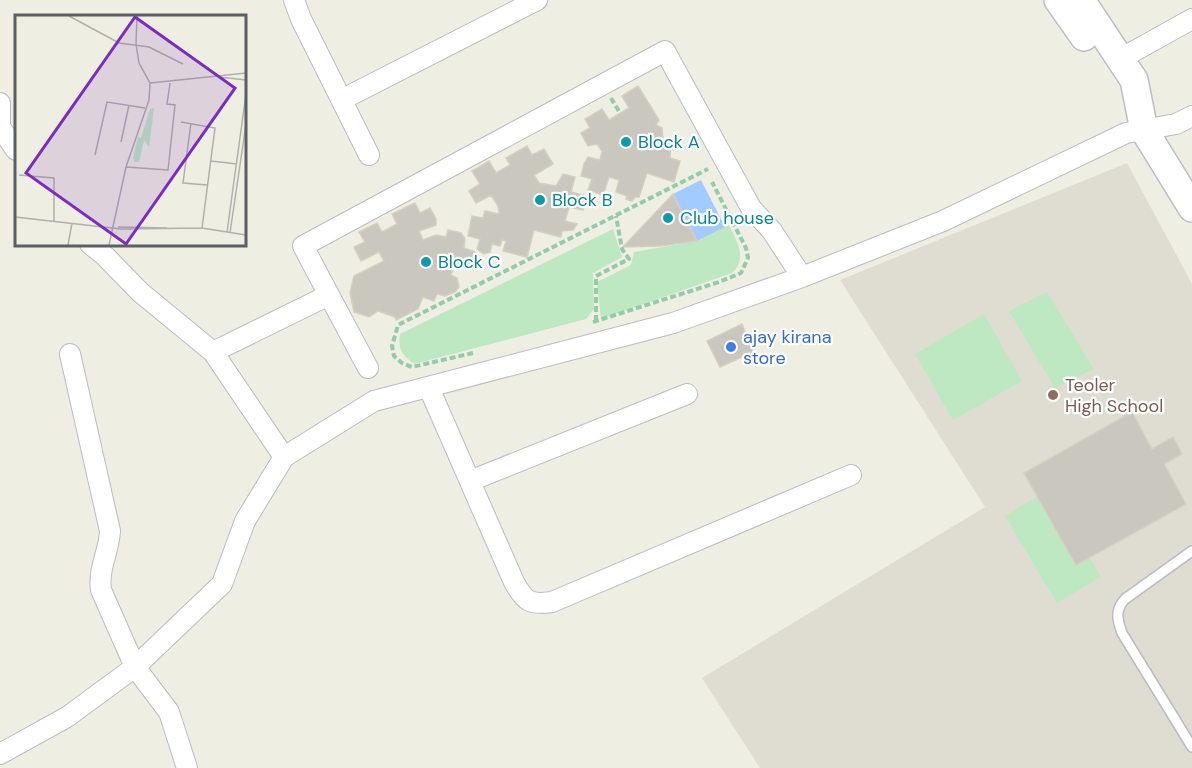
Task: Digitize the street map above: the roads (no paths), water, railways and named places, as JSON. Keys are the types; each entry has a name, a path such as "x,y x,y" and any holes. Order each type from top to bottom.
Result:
{"street":[{"path":"294,0 301,19 369,155"},
{"path":"343,99 537,0"},
{"path":"1058,0 1119,90 1142,117 1192,208"},
{"path":"1081,0 1134,80 1142,117"},
{"path":"1120,59 1192,20"},
{"path":"368,368 303,246 665,51 751,208 772,231 802,277"},
{"path":"0,103 0,127 15,149"},
{"path":"1142,117 1176,124 1192,116"},
{"path":"0,754 67,717 135,667 222,584 245,521 284,457 374,401 673,323 802,277 943,221 1126,133 1142,117"},
{"path":"92,246 140,292 213,352 284,457"},
{"path":"213,352 329,295"},
{"path":"70,354 110,531 109,545 99,576 102,590 135,667 169,712 187,768"},
{"path":"429,388 514,582 522,596 535,604 552,602 851,475"},
{"path":"470,481 687,394"}],"lane":[{"path":"1192,551 1125,599 1118,606 1117,617 1122,633 1192,747"}],"water":[{"path":"701,180 725,227 697,241 673,194"}],"place":[{"name":"Block A","path":"626,142"},
{"name":"Block B","path":"540,200"},
{"name":"Club house","path":"668,218"},
{"name":"Block C","path":"426,262"},
{"name":"ajay kirana store","path":"731,347"},
{"name":"Teoler High School","path":"1053,395"}]}
